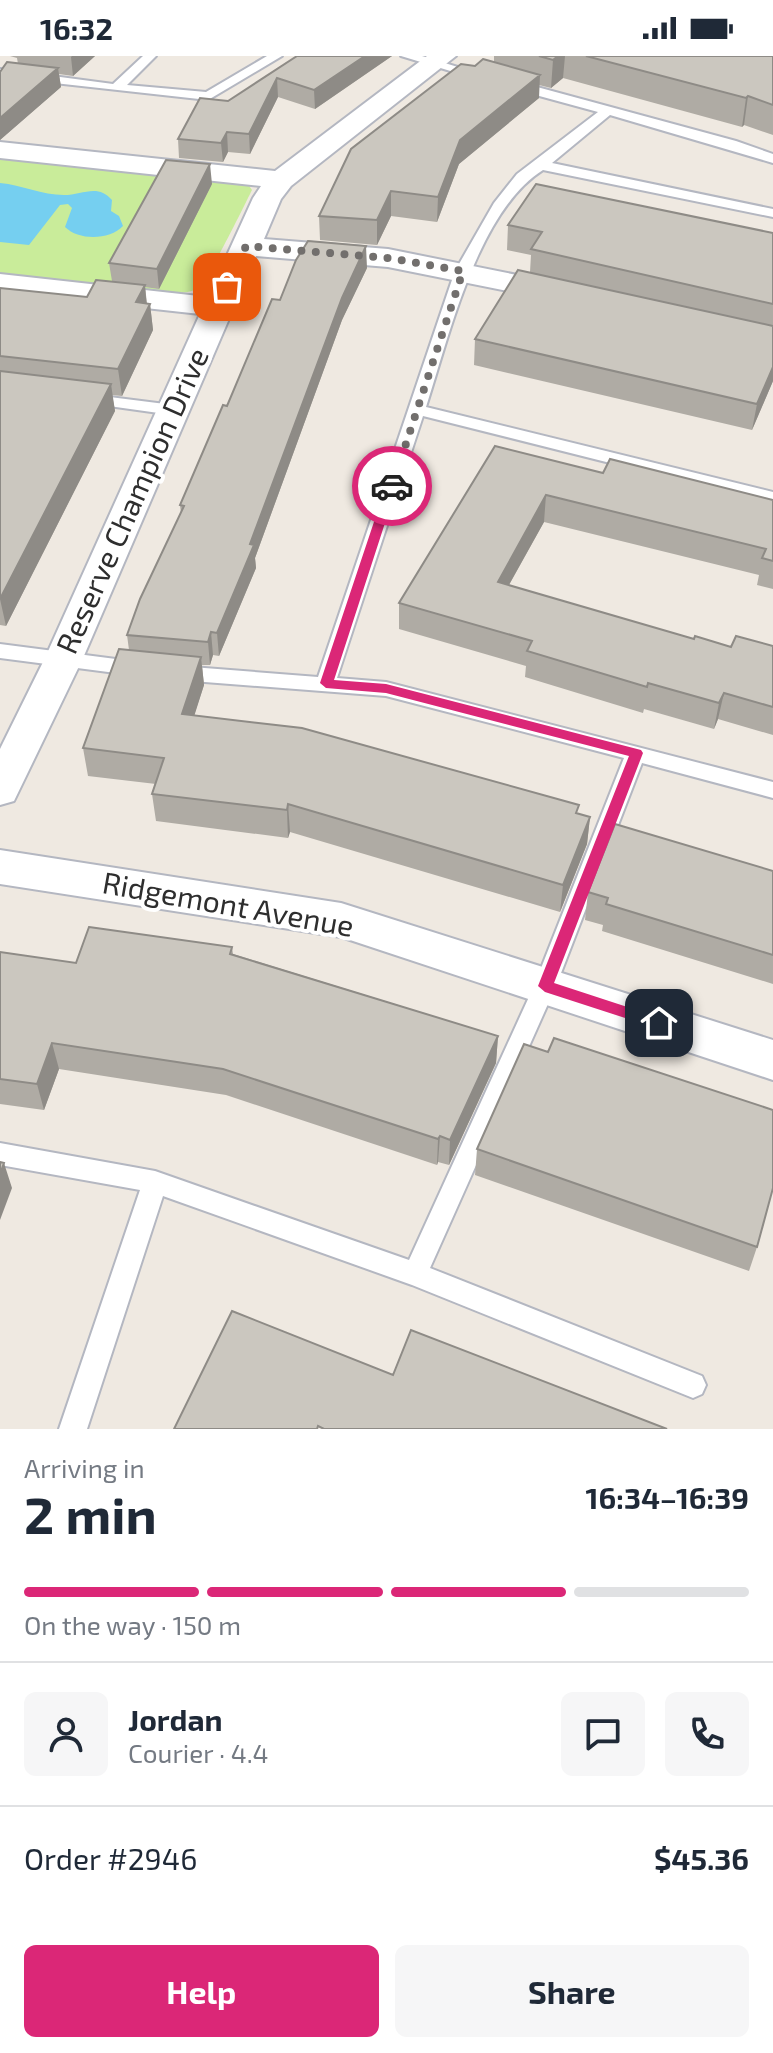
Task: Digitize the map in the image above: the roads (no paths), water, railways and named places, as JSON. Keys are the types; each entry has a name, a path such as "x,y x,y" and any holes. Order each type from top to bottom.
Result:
{"street":[{"name":"Reserve Champion Drive","path":"0,790 64,658 267,198 281,180 428,58"},
{"path":"0,150 281,180"},
{"path":"246,246 388,258 463,271 595,301"},
{"path":"0,283 218,307"},
{"name":"Ridgemont Avenue","path":"0,867 341,920 773,1060"}],"lane":[{"path":"116,88 150,56"},
{"path":"0,73 208,96 276,56"},
{"path":"428,58 492,79"},
{"path":"506,83 773,159"},
{"path":"326,683 463,271 501,203 522,177 608,110"},
{"path":"541,165 773,213"},
{"path":"63,396 173,410"},
{"path":"417,410 769,497 773,476"},
{"path":"0,651 153,671 386,689 773,790"},
{"path":"415,1274 545,986 636,753"},
{"path":"0,1154 155,1182 415,1274 693,1385"},
{"path":"73,1429 155,1182"}],"water":[{"path":"0,183 56,195 101,192 112,200 111,211 119,216 123,226 103,236 78,235 65,227 72,208 68,204 60,205 29,245 0,242"}]}
